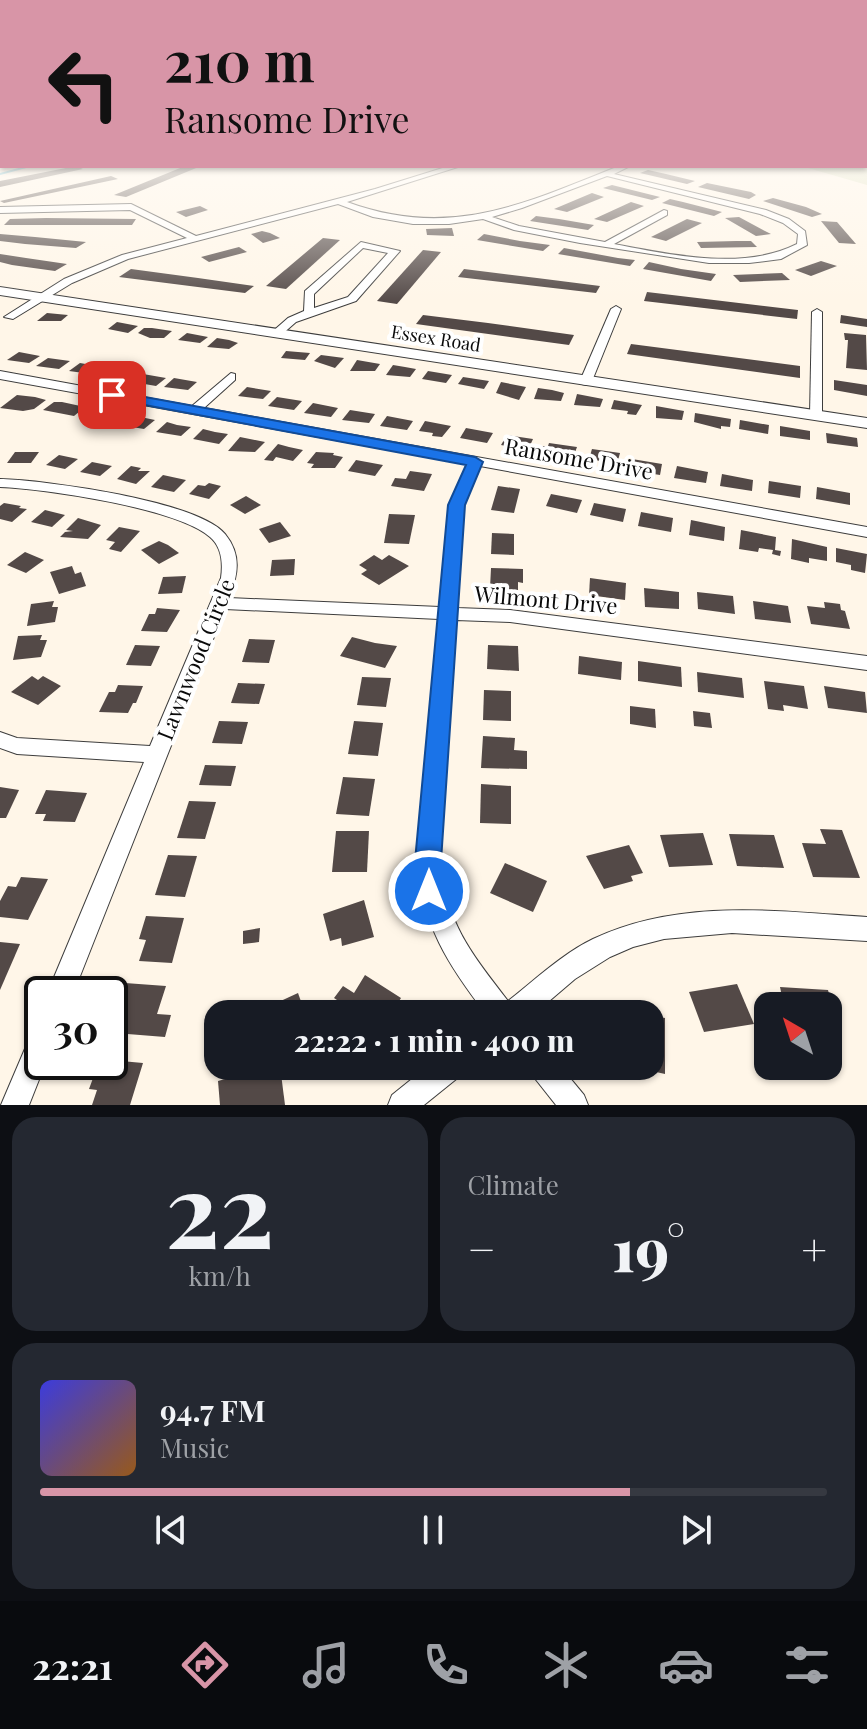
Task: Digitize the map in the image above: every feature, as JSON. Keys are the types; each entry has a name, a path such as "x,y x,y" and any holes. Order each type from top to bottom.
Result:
{"street":[{"path":"9,317 106,263 343,200"},
{"path":"338,201 367,214 397,220 434,222 487,218 537,200"},
{"path":"487,218 517,228 734,262 789,255 802,245 804,238 796,227 776,216 709,200"},
{"path":"2,212 131,207 194,238"},
{"path":"608,244 664,213"},
{"path":"276,334 292,320 352,299 395,251 361,245 309,293 309,313"},
{"name":"Essex Road","path":"0,291 867,423"},
{"path":"586,381 616,309"},
{"path":"816,415 817,312"},
{"name":"Ransome Drive","path":"0,375 867,532"},
{"path":"195,410 231,377"},
{"path":"475,462 457,505 428,861 429,891 439,924 456,954 491,1000"},
{"name":"Lawnwood Circle","path":"0,483 37,485 171,514 204,525 224,544 231,566 219,603 67,976"},
{"name":"Wilmont Drive","path":"219,603 557,621 867,663"},
{"path":"0,740 17,746 156,755"},
{"path":"531,1000 602,948 637,935 680,925 719,923 867,929"},
{"path":"15,1105 25,1080"},
{"path":"402,1105 433,1080"},
{"path":"554,1080 574,1105"}],"building":[{"path":"576,200 598,200 567,212 554,209"},
{"path":"672,200 722,212 714,216 662,203"},
{"path":"779,200 822,214 812,217 763,201"},
{"path":"631,202 644,206 607,222 594,219"},
{"path":"200,206 208,210 186,217 176,212"},
{"path":"536,216 594,225 588,230 530,221"},
{"path":"739,217 771,234 756,236 725,218"},
{"path":"10,219 136,219 132,225 4,225"},
{"path":"687,219 702,223 666,241 651,237"},
{"path":"821,221 837,222 856,244 839,243"},
{"path":"452,228 454,236 427,235 426,229"},
{"path":"262,231 280,238 263,243 251,234"},
{"path":"0,234 86,242 76,248 25,244 0,241"},
{"path":"484,234 550,245 543,251 477,240"},
{"path":"323,238 340,240 286,289 266,286"},
{"path":"751,241 757,247 701,248 697,242"},
{"path":"239,247 247,252 209,262 201,257"},
{"path":"564,248 635,260 630,266 558,254"},
{"path":"423,250 441,252 397,304 377,301"},
{"path":"0,254 67,264 55,271 12,265 0,262"},
{"path":"821,261 837,266 811,276 795,270"},
{"path":"649,262 716,274 711,281 643,269"},
{"path":"131,269 254,286 245,293 119,277"},
{"path":"464,269 600,286 596,293 458,277"},
{"path":"782,273 790,280 740,282 733,275"},
{"path":"647,292 798,310 797,319 644,301"},
{"path":"47,313 68,315 61,321 37,321"},
{"path":"423,315 574,335 569,345 416,324"},
{"path":"841,315 867,319 867,327 840,323"},
{"path":"117,322 138,326 128,333 108,329"},
{"path":"144,328 172,331 164,338 150,338 138,333"},
{"path":"187,333 208,337 200,343 178,340"},
{"path":"844,333 866,335 867,370 846,368 848,340 845,340"},
{"path":"217,338 238,343 229,349 207,347"},
{"path":"631,344 800,366 800,378 627,354"},
{"path":"286,351 310,353 305,360 281,358"},
{"path":"19,352 40,356 29,363 7,360"},
{"path":"321,355 344,358 335,368 314,361"},
{"path":"48,358 70,361 59,369 36,366"},
{"path":"357,360 380,364 375,371 350,371"},
{"path":"80,363 102,367 91,374 69,371"},
{"path":"393,365 416,369 410,377 386,375"},
{"path":"111,368 134,372 124,380 100,376"},
{"path":"428,371 452,375 446,383 422,379"},
{"path":"143,374 166,378 156,386 133,382"},
{"path":"463,377 489,381 484,389 458,384"},
{"path":"174,378 197,382 188,390 164,387"},
{"path":"834,380 867,385 867,396 834,390"},
{"path":"501,382 526,387 519,400 496,393"},
{"path":"247,387 271,391 263,399 238,396"},
{"path":"538,388 564,393 561,401 534,399"},
{"path":"577,394 603,399 600,407 574,405"},
{"path":"17,395 46,400 34,409 23,411 0,408"},
{"path":"277,397 302,401 294,410 268,406"},
{"path":"614,400 642,405 636,415 627,414 628,411 611,409"},
{"path":"54,402 85,407 74,416 43,410"},
{"path":"313,403 338,408 331,417 304,413"},
{"path":"656,406 684,411 682,420 656,418"},
{"path":"96,409 120,414 109,423 85,418"},
{"path":"350,410 375,414 369,423 342,420"},
{"path":"695,413 731,419 730,427 721,426 721,429 694,422"},
{"path":"131,415 155,420 144,429 120,425"},
{"path":"387,416 413,421 407,430 380,426"},
{"path":"740,420 769,425 768,434 739,429"},
{"path":"425,421 451,426 442,437 432,436 433,433 419,431"},
{"path":"167,422 191,427 181,436 156,432"},
{"path":"780,426 810,431 810,440 780,436"},
{"path":"466,428 493,433 487,443 460,438"},
{"path":"203,429 228,434 219,444 193,439"},
{"path":"826,433 857,438 858,447 827,443"},
{"path":"507,435 533,439 528,450 501,445"},
{"path":"240,437 265,442 255,452 228,451"},
{"path":"549,443 577,447 573,458 546,454 547,449 542,446"},
{"path":"278,444 303,450 293,461 276,457 273,461 264,460"},
{"path":"592,449 620,453 617,464 589,459"},
{"path":"15,452 39,452 31,463 7,463"},
{"path":"316,452 343,457 335,468 311,468 314,464 307,463"},
{"path":"59,455 78,459 65,469 46,465"},
{"path":"632,459 662,464 660,475 629,470"},
{"path":"356,460 383,465 375,476 348,471"},
{"path":"92,462 112,466 100,476 80,472"},
{"path":"131,466 141,468 138,471 150,471 136,484 117,479"},
{"path":"677,466 708,472 706,483 674,478"},
{"path":"410,471 432,474 424,491 391,486 395,478 406,479"},
{"path":"722,474 753,480 752,491 720,486"},
{"path":"163,475 186,480 174,492 151,487"},
{"path":"769,481 801,486 800,498 768,493"},
{"path":"209,483 221,486 209,499 189,494 198,485"},
{"path":"498,486 520,489 514,513 491,510"},
{"path":"817,487 850,493 850,505 816,499"},
{"path":"551,494 582,500 577,513 546,506"},
{"path":"246,496 261,505 245,514 230,505"},
{"path":"4,503 27,509 12,522 0,519 0,506"},
{"path":"594,503 626,509 623,522 590,515"},
{"path":"45,510 65,515 52,527 31,522"},
{"path":"641,512 673,518 671,532 638,526"},
{"path":"389,514 415,515 409,544 384,543"},
{"path":"78,518 101,525 88,539 60,537 65,532 73,531 66,530"},
{"path":"691,520 725,527 724,541 689,535"},
{"path":"280,522 291,536 269,543 259,529"},
{"path":"119,527 140,531 121,552 109,549 115,542 106,540"},
{"path":"741,530 776,537 775,550 781,551 780,556 772,554 773,550 759,548 758,552 739,549"},
{"path":"492,533 514,534 514,555 491,554"},
{"path":"792,539 827,547 827,561 809,558 809,563 791,559"},
{"path":"159,541 179,553 159,564 141,550"},
{"path":"836,548 867,554 865,573 851,570 851,565 836,562"},
{"path":"25,552 44,560 26,573 7,565"},
{"path":"374,555 382,560 389,555 409,566 379,585 361,574 367,570 359,565"},
{"path":"295,559 294,575 270,576 272,560"},
{"path":"72,566 75,574 81,572 86,586 59,594 50,572"},
{"path":"491,568 523,569 523,583 518,582 518,590 490,588"},
{"path":"186,576 182,593 158,594 163,577"},
{"path":"590,578 626,583 625,600 589,595"},
{"path":"644,588 679,592 679,609 645,607"},
{"path":"697,592 733,596 735,614 698,609"},
{"path":"54,601 52,607 58,607 55,622 27,626 31,604"},
{"path":"753,601 788,606 791,623 755,619"},
{"path":"824,602 840,604 850,629 811,624 807,606 825,608"},
{"path":"157,608 180,610 167,632 141,631 149,614 155,614"},
{"path":"42,635 40,640 47,640 41,657 13,660 18,636"},
{"path":"352,637 397,646 385,668 340,656"},
{"path":"249,639 275,640 269,663 242,662"},
{"path":"135,645 160,646 151,666 126,665"},
{"path":"488,645 518,646 519,671 487,669"},
{"path":"579,656 622,662 621,680 578,674"},
{"path":"638,661 681,667 682,687 638,681"},
{"path":"697,672 742,678 744,698 698,692"},
{"path":"32,676 38,680 43,676 61,686 38,705 11,692"},
{"path":"362,677 391,678 386,707 357,705"},
{"path":"764,681 804,686 808,709 783,705 784,711 768,709"},
{"path":"238,683 265,684 259,704 231,703"},
{"path":"118,685 143,686 136,703 128,713 99,712 109,692 115,692"},
{"path":"824,686 865,692 867,713 828,708"},
{"path":"484,690 511,691 511,721 483,720"},
{"path":"630,706 655,709 656,728 630,724"},
{"path":"693,711 710,713 712,728 694,726"},
{"path":"219,721 248,722 242,744 212,743"},
{"path":"354,721 383,723 378,756 348,754"},
{"path":"483,736 515,738 514,750 527,751 527,769 481,768"},
{"path":"205,765 236,766 231,786 199,785"},
{"path":"343,777 375,779 369,816 336,814"},
{"path":"481,784 511,786 511,824 480,823"},
{"path":"0,787 19,790 6,818 0,818"},
{"path":"46,790 87,793 75,822 43,821 46,814 35,814"},
{"path":"189,801 216,802 205,839 177,838"},
{"path":"820,829 842,830 860,878 813,877 802,843 826,844"},
{"path":"336,831 369,831 367,872 332,872"},
{"path":"703,833 713,865 669,867 660,835"},
{"path":"729,834 774,835 784,868 737,866"},
{"path":"629,845 643,873 631,876 633,881 604,889 586,856"},
{"path":"168,855 197,856 185,897 155,895"},
{"path":"505,863 547,881 533,912 490,893"},
{"path":"21,877 48,879 28,920 0,917 0,901 8,886 16,887"},
{"path":"364,900 374,937 342,946 341,938 330,941 323,914"},
{"path":"146,916 184,918 172,963 139,961 146,940 139,939"},
{"path":"260,928 259,942 243,944 243,931"},
{"path":"0,942 20,944 0,990"},
{"path":"365,975 401,998 334,998 343,986 354,993"},
{"path":"128,983 166,986 157,1014 171,1015 165,1037 128,1034"},
{"path":"737,984 754,1024 704,1032 689,992"},
{"path":"780,987 829,992 781,992"},
{"path":"298,993 300,1000 283,1000"},
{"path":"664,1018 665,1018 664,1074"},
{"path":"128,1062 143,1063 130,1105 92,1105 97,1090 89,1089 92,1080 128,1080"},
{"path":"282,1080 285,1105 220,1105 218,1081"}],"route":[{"path":"112,395 475,462 457,505 428,861 429,891"}]}
